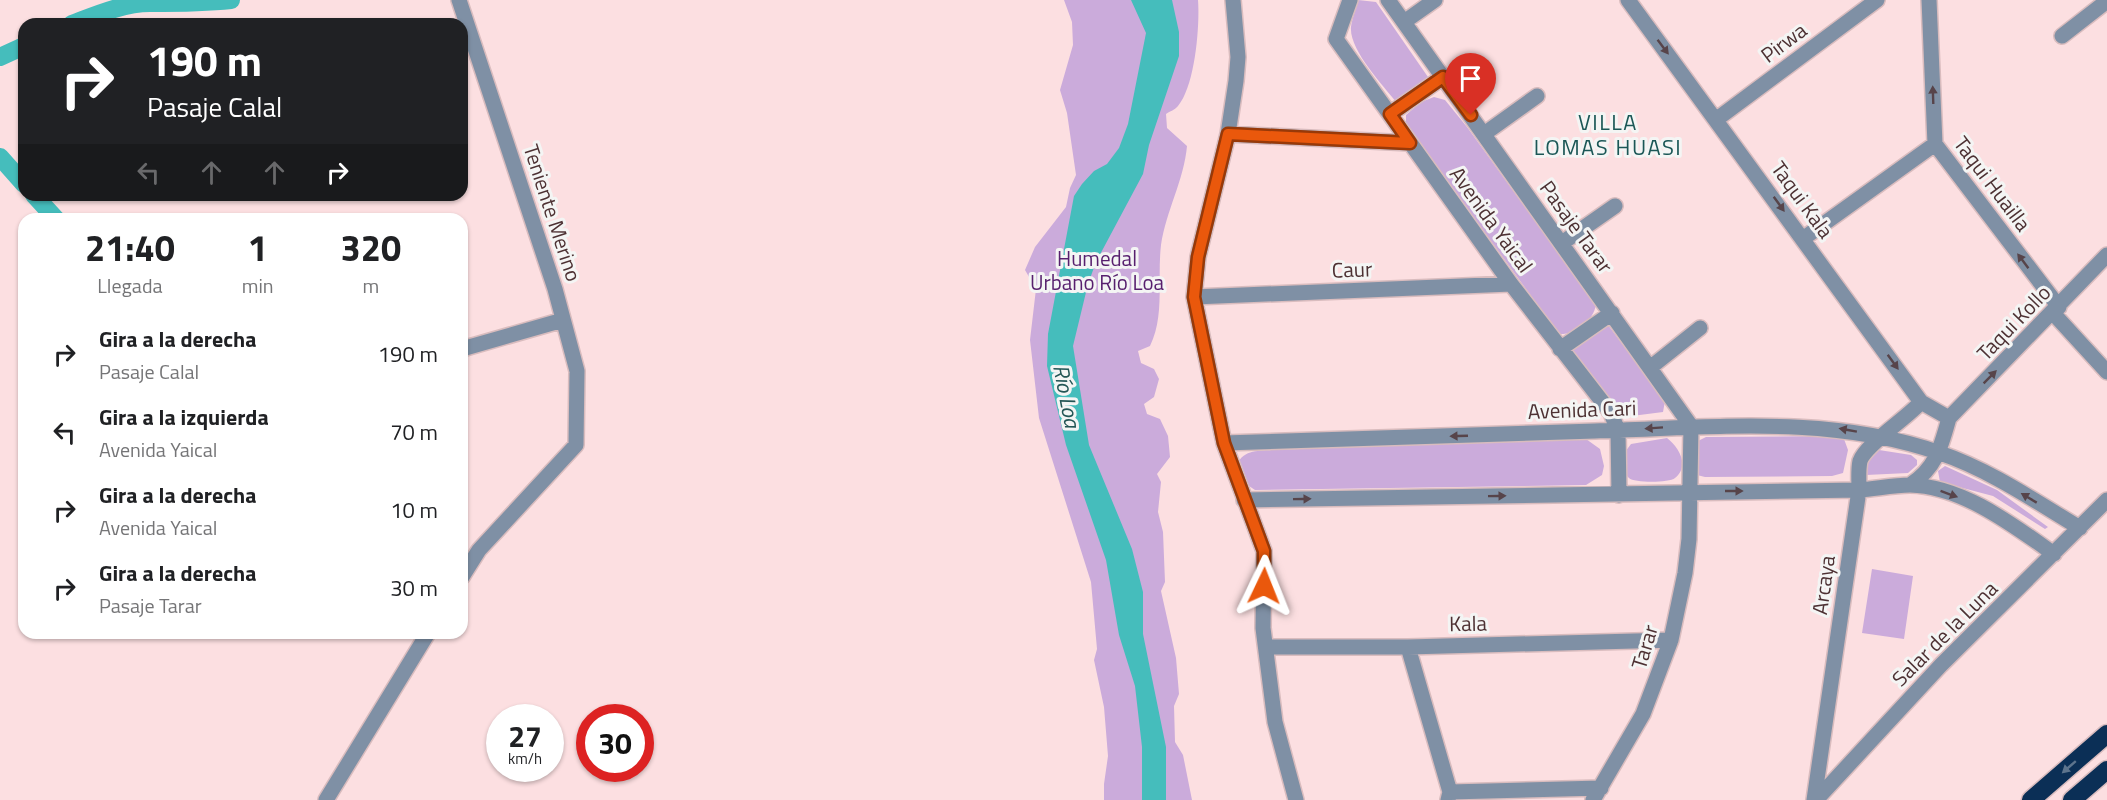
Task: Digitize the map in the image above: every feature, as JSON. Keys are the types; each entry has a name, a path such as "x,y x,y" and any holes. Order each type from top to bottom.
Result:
{"highway":[{"path":"2031,800 2107,734"},
{"path":"2072,800 2107,770"}],"street":[{"name":"Teniente Merino","path":"459,0 465,18"},
{"path":"1233,0 1238,57 1228,134 1198,257 1194,297 1224,443 1264,551 1262,609 1277,734 1296,791 1296,800"},
{"name":"Avenida Yaical","path":"1350,0 1336,39 1511,284 1611,413 1618,430 1619,495"},
{"name":"Pasaje Tarar","path":"1388,0 1651,366 1691,426"},
{"path":"1404,22 1435,0"},
{"name":"Taqui Kala","path":"1628,0 1804,238 1921,402 1949,418"},
{"name":"Pirwa","path":"1717,119 1877,0"},
{"name":"Taqui Huailla","path":"1929,0 1935,144 2056,310 2107,372"},
{"path":"2062,36 2107,1"},
{"name":"Teniente Merino","path":"468,28 563,320 577,372 576,445 479,550 468,567"},
{"path":"1390,114 1443,77"},
{"path":"1484,134 1537,96"},
{"path":"1228,134 1410,143"},
{"path":"1804,238 1935,144"},
{"path":"1562,243 1615,206"},
{"name":"Taqui Kollo","path":"1949,418 2107,255"},
{"name":"Caur","path":"1194,297 1511,284"},
{"path":"1560,349 1612,313"},
{"path":"468,347 563,320"},
{"path":"1651,366 1700,328"},
{"name":"Arcaya","path":"1815,800 1859,490 1860,462 1865,452 1921,402"},
{"path":"1911,485 1931,468 1940,452 1949,418"},
{"path":"1691,426 1691,491"},
{"name":"Avenida Cari","path":"1224,443 1691,426 1842,429 1940,452 1980,468 2079,528"},
{"path":"1244,500 1859,490 1911,485 1943,492 1994,512 2054,554"},
{"name":"Tarar","path":"1597,794 1643,714 1671,640 1685,573 1691,491"},
{"name":"Salar de la Luna","path":"1815,800 1941,665 2107,500"},
{"path":"326,800 424,639"},
{"name":"Kala","path":"1266,647 1408,647 1671,640"},
{"path":"1408,647 1449,796 1597,794"}],"green space":[{"name":"Humedal Urbano Río Loa","path":"1064,0 1198,0 1197,40 1189,85 1178,106 1166,114 1167,128 1187,146 1185,159 1163,232 1159,310 1155,334 1150,346 1138,351 1141,363 1154,369 1159,379 1154,397 1144,404 1147,414 1160,419 1168,436 1170,457 1157,474 1161,482 1158,512 1163,532 1165,582 1161,591 1176,658 1179,694 1174,706 1175,742 1183,755 1192,800 1104,800 1108,756 1104,707 1094,660 1097,649 1091,582 1039,418 1030,340 1036,289 1025,270 1035,247 1066,207 1070,188 1076,175 1067,113 1060,90 1073,45 1072,22"},
{"path":"1358,0 1376,2 1428,77 1397,103 1368,67 1355,46 1351,27"},
{"path":"1434,97 1445,100 1467,127 1596,305 1591,316 1582,326 1571,332 1559,334 1406,125 1406,115 1421,102"},
{"path":"1608,325 1665,401 1663,412 1624,417 1617,413 1571,351"},
{"path":"1833,436 1844,439 1848,450 1843,473 1832,476 1705,477 1697,475 1698,441 1706,437"},
{"path":"1667,438 1679,451 1682,462 1682,468 1675,478 1652,482 1632,480 1627,476 1622,456 1631,444"},
{"path":"1586,439 1600,449 1604,466 1602,475 1586,485 1255,490 1243,482 1236,467 1246,454 1260,451"},
{"path":"1879,450 1911,455 1917,460 1917,465 1908,473 1866,475 1866,462"},
{"path":"1945,466 1997,490 2048,527 2045,529 1993,496 1940,482 1938,471"},
{"path":"1872,569 1913,576 1904,639 1862,633"}],"water":[{"name":"Río Loa","path":"1131,0 1172,0 1179,32 1179,56 1149,145 1143,174 1096,262 1088,284 1073,346 1089,445 1132,549 1143,592 1143,634 1166,747 1166,800 1142,800 1142,747 1135,686 1119,635 1106,560 1066,445 1047,366 1048,334 1074,196 1094,171 1107,164 1119,148 1128,124 1146,33"}],"waterway":[{"path":"88,18 130,5 231,0"},
{"path":"0,57 18,49"},
{"path":"0,157 18,177"},
{"path":"40,201 50,213"}],"district":[{"name":"VILLA LOMAS HUASI","path":"1608,134"}],"route":[{"path":"1264,586 1264,551 1224,443 1194,297 1198,257 1228,134 1410,143 1390,114 1443,77 1471,115"}]}
